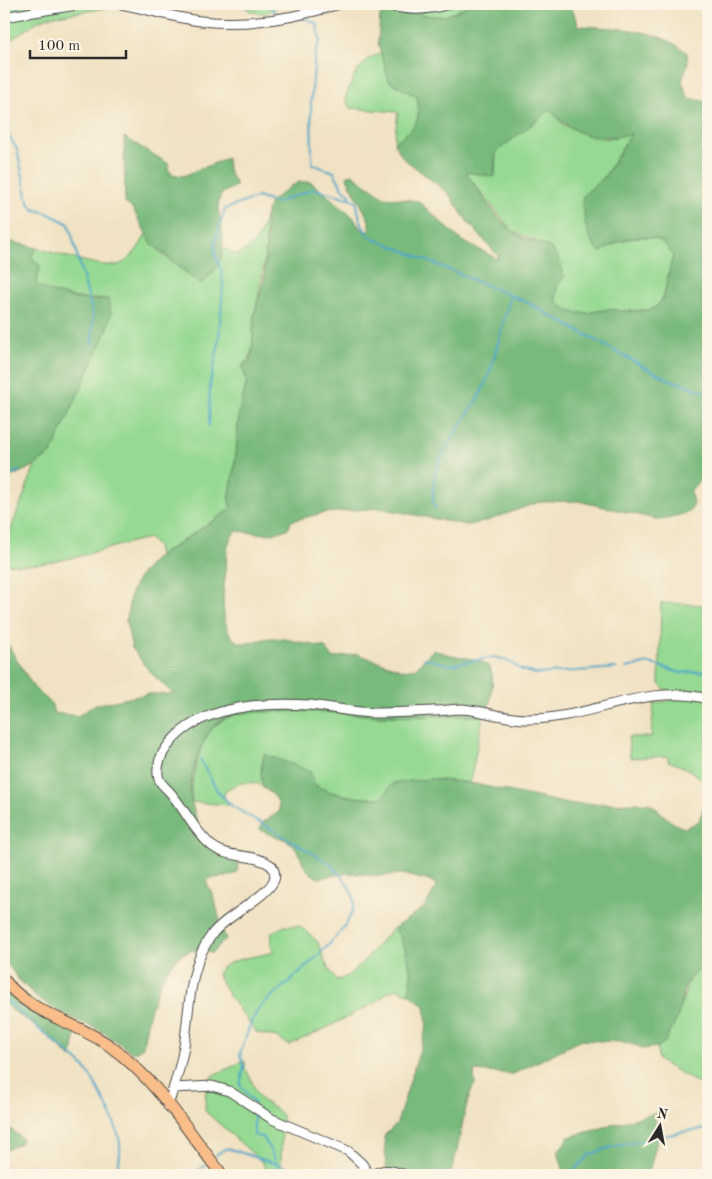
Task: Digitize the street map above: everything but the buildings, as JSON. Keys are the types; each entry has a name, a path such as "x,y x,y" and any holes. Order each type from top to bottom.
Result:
{"main road":[{"path":"4,980 27,1001 87,1031 121,1054 144,1075 222,1175"}],"street":[{"path":"4,17 82,4"},
{"path":"122,4 171,16 219,22 284,17 339,4"},
{"path":"384,4 406,10 449,4"},
{"path":"168,1106 184,1047 190,988 204,950 213,933 227,918 265,890 271,884 275,875 272,866 260,858 232,855 214,848 193,826 175,798 159,782 158,765 166,748 175,736 200,720 229,710 309,706 372,713 462,709 526,719 576,714 601,706 676,693 708,699"},
{"path":"174,1088 203,1085 229,1091 272,1119 348,1152 362,1164 369,1175"},
{"path":"373,1175 381,1170 405,1175"}],"green space":[{"path":"4,4 114,4 113,7 49,17 38,21 12,39 4,36"},
{"path":"241,4 278,4 275,8 265,13 255,13"},
{"path":"371,4 471,4 449,14 435,16 395,10 384,13"},
{"path":"471,4 570,4 579,26 622,29 650,34 676,45 687,53 688,63 682,81 688,98 708,102 708,471 690,492 694,505 687,513 660,520 578,501 539,502 484,522 467,525 379,508 323,513 291,521 289,528 279,532 266,534 236,531 229,542 223,594 226,625 235,640 245,643 272,638 292,640 325,647 333,658 357,654 403,670 416,668 433,650 477,660 490,669 492,679 487,716 380,716 281,711 240,713 217,723 200,751 193,774 190,794 204,837 232,855 238,866 237,873 226,877 208,878 207,884 214,898 226,939 212,953 192,950 179,957 170,966 162,979 151,1007 143,1047 133,1053 100,1030 63,1014 38,998 18,979 4,959 4,638 34,688 51,703 54,713 78,716 94,705 149,694 174,694 150,672 132,648 126,621 131,592 141,574 154,560 231,509 229,500 235,464 239,413 247,381 242,366 249,361 252,353 254,316 264,279 267,237 265,217 270,202 291,186 300,182 311,182 353,217 360,228 369,232 369,220 348,180 347,176 352,174 384,197 418,201 462,241 496,258 499,257 467,221 448,193 403,158 394,143 415,124 418,113 417,97 389,81 378,43 380,16 387,12 401,11 442,16","holes":["550,110 568,126 587,135 607,137 631,134 605,176 583,196 584,219 591,241 601,252 621,241 644,237 659,240 673,255 663,299 656,307 649,310 622,311 609,309 587,313 570,312 556,301 557,287 564,277 561,263 556,254 550,248 528,240 511,230 493,211 467,175 467,172 494,177 496,152"]},
{"path":"381,53 389,81 417,97 418,113 415,124 394,143 398,112 350,108 345,98 355,74 368,59"},
{"path":"550,110 565,126 605,139 631,134 605,176 583,196 586,223 600,252 628,239 644,237 661,241 666,246 673,255 663,298 656,307 649,310 622,311 609,309 587,313 570,312 556,301 553,249 512,231 467,175 466,172 495,176 496,152"},
{"path":"124,137 169,164 168,169 172,174 183,176 227,158 228,170 236,185 222,194 219,201 223,246 220,259 213,272 200,284 151,243 133,209 125,203"},
{"path":"265,217 265,256 253,323 253,343 250,355 242,366 247,381 239,413 235,464 229,500 231,509 159,556 157,547 149,538 56,561 20,565 4,563 4,548 35,465 51,454 107,330 111,313 101,298 86,299 67,296 49,291 36,284 40,266 31,256 37,248 89,262 117,265 122,264 131,257 146,234 161,253 200,284 209,277 215,268 223,247 236,255 248,248 256,240"},
{"path":"4,240 37,248 31,256 40,266 36,284 40,287 76,298 91,300 108,299 111,313 107,330 51,454 32,467 4,480"},
{"path":"661,603 708,605 708,783 686,768 668,761 668,756 630,758 628,737 651,737 654,703 678,699 678,694 664,689 659,684"},
{"path":"304,709 381,716 483,716 470,783 430,779 382,798 364,799 326,791 264,755 261,772 263,785 243,783 235,785 225,791 224,797 229,805 192,802 192,783 203,744 212,730 223,720 236,714 251,711"},
{"path":"264,754 310,771 315,785 347,796 382,798 393,783 430,779 470,783 569,804 649,803 670,821 685,828 699,821 708,794 708,969 703,968 691,976 685,985 677,1019 664,1043 657,1047 642,1049 638,1046 622,1042 581,1040 513,1074 474,1071 475,1084 468,1101 450,1175 387,1175 384,1136 397,1123 427,1024 425,1006 408,993 411,978 408,959 402,941 394,928 425,907 436,887 434,882 402,874 377,876 349,873 318,878 312,874 304,866 299,853 292,844 260,829 262,823 279,812 276,798 263,788 261,772"},
{"path":"285,926 300,926 318,942 325,962 336,980 343,979 358,967 394,928 402,941 410,969 411,979 408,993 397,989 388,992 377,1002 289,1045 277,1037 257,1033 228,995 217,973 235,961 273,952 272,932"},
{"path":"703,968 708,969 708,1089 658,1060 657,1047 664,1043 685,994 688,981"},
{"path":"4,977 11,986 77,1030 71,1058 44,1033 4,1004"},
{"path":"245,1061 245,1069 260,1098 282,1116 281,1166 315,1175 267,1175 263,1163 205,1111 206,1083 213,1075"},
{"path":"655,1113 657,1141 648,1175 565,1175 558,1152 569,1137"},
{"path":"4,1123 22,1139 20,1143 4,1151"}],"waterway":[{"path":"17,11 20,4"},
{"path":"268,4 278,15"},
{"path":"299,19 307,19 317,24 320,41 315,55 311,102 312,164 334,172 343,189 350,194 350,198 356,201 360,220 370,237 526,302 646,368 668,379 708,393"},
{"path":"4,39 12,22"},
{"path":"4,128 17,149 28,201 33,209 47,213 69,224 93,315 92,344"},
{"path":"209,426 210,383 218,348 223,286 221,270 215,253 215,242 225,209 258,197 275,203 314,189 349,198"},
{"path":"435,509 433,492 435,475 449,444 485,384 511,296"},
{"path":"4,479 19,471"},
{"path":"424,658 449,665 494,657 506,660 522,670 536,674 616,668"},
{"path":"626,668 649,663 681,673 708,671"},
{"path":"200,759 218,792 232,806 329,863 345,881 354,898 350,917 341,931 329,945 259,1008 251,1022 240,1054 244,1067 240,1085 255,1104"},
{"path":"4,998 77,1060 90,1076 115,1125 120,1145 117,1175"},
{"path":"254,1114 254,1135 264,1138 277,1164"},
{"path":"572,1175 589,1155 608,1148 687,1131 708,1129"},
{"path":"216,1155 225,1149 230,1149 310,1175"},
{"path":"193,1175 204,1166"}]}
